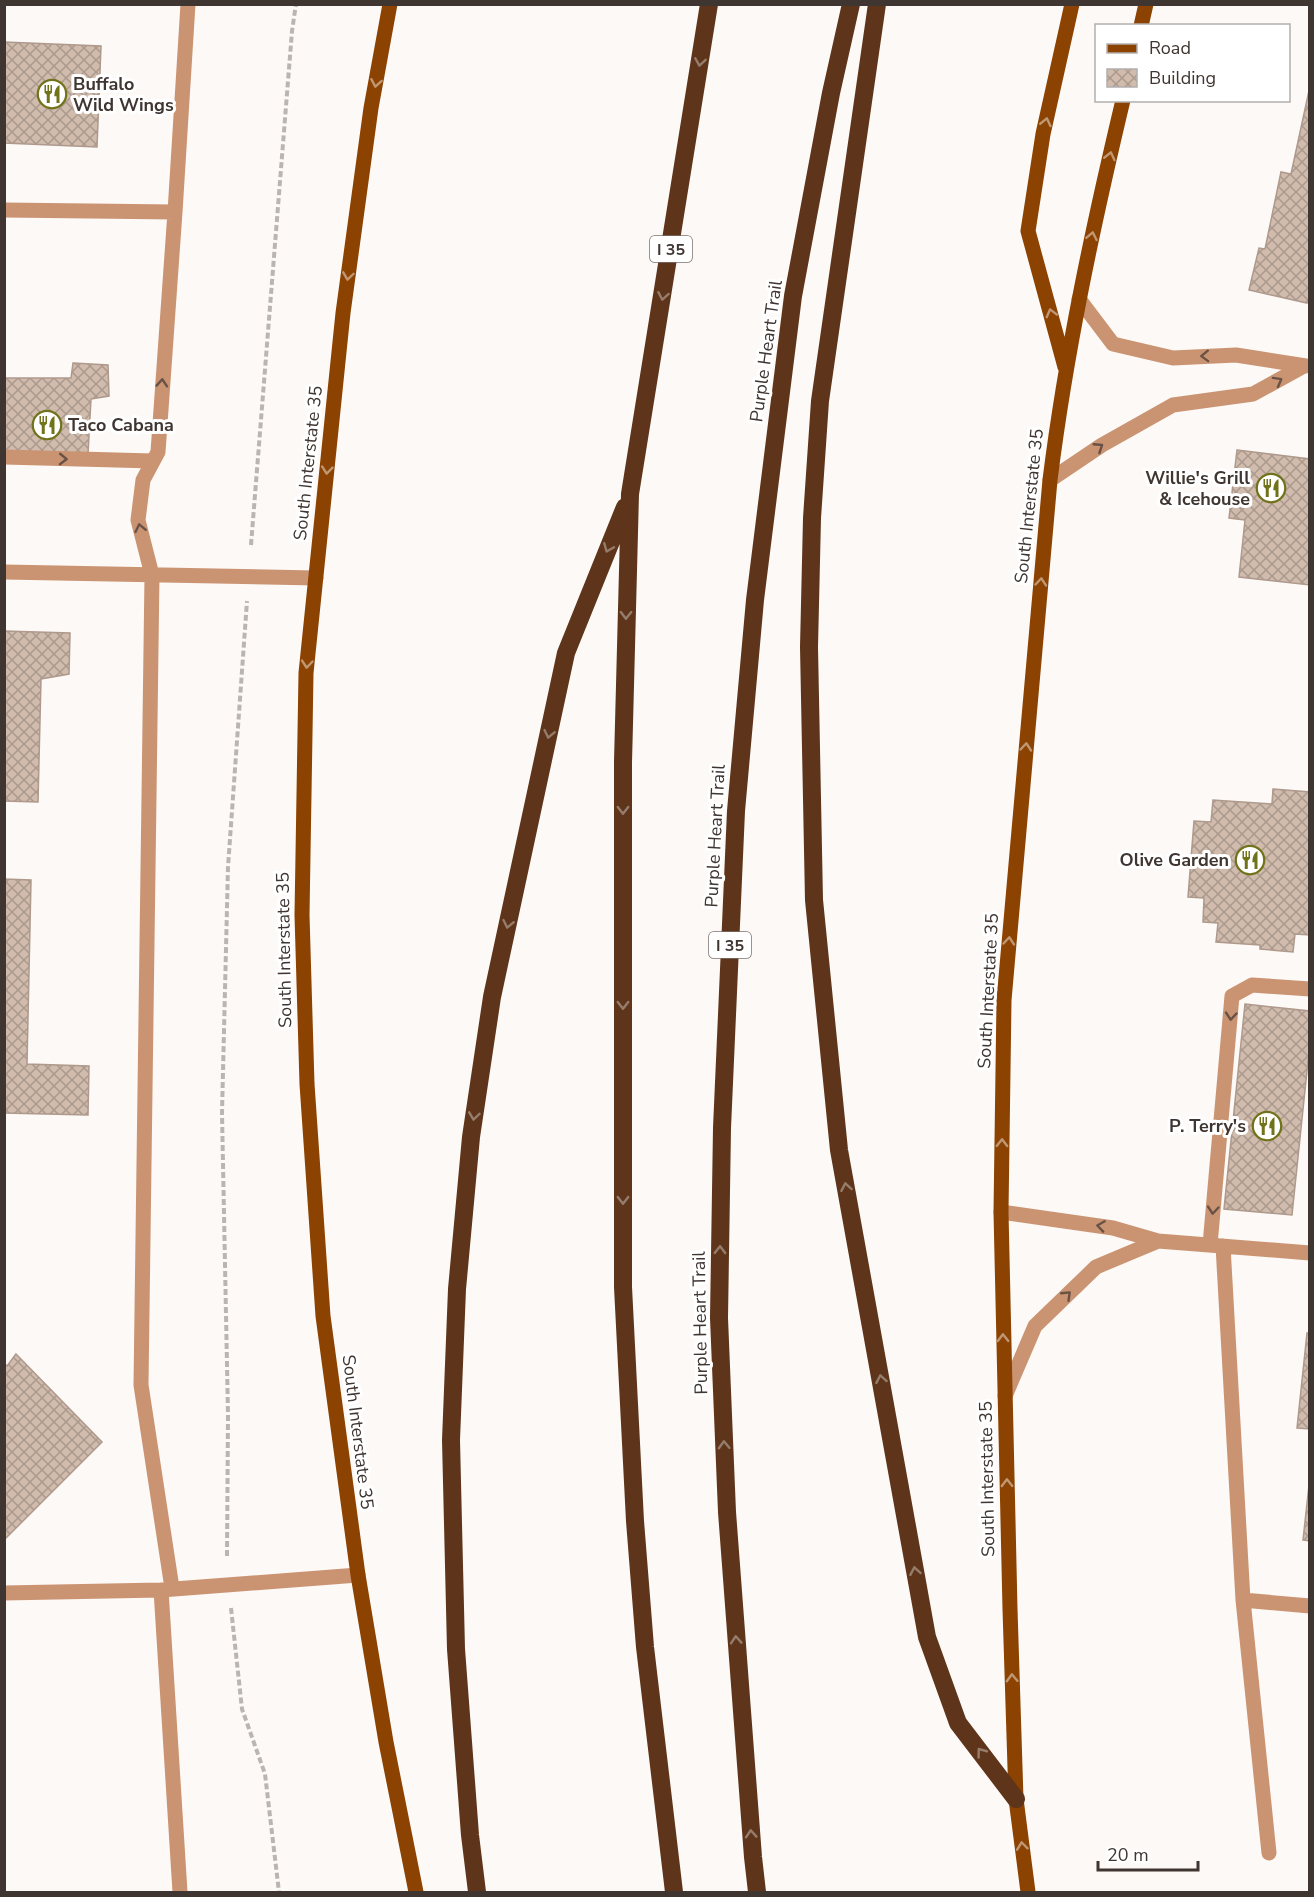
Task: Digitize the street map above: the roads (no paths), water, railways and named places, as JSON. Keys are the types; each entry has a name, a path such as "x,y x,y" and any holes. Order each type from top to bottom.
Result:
{"highway":[{"name":"I 35","path":"674,1893 644,1635 635,1521 623,1287 623,762 630,494 709,4"},
{"name":"Purple Heart Trail","path":"757,1893 727,1512 719,1318 722,1128 735,823 754,600 793,296 831,93 851,4"},
{"path":"877,4 832,306 820,413 813,518 809,647 814,900 839,1150 927,1637 958,1723 1016,1799"},
{"path":"477,1893 470,1835 456,1649 451,1440 457,1289 471,1137 492,997 567,653 630,494"}],"main road":[{"name":"South Interstate 35","path":"390,4 371,108 343,314 306,673 302,903 307,1084 323,1316 358,1575 386,1742 416,1893"},
{"path":"1066,369 1029,231 1043,134 1072,4"},
{"path":"1141,24 1146,4"},
{"name":"South Interstate 35","path":"1028,1893 1016,1799 1005,1397 1002,1212 1004,1000 1050,480 1079,299 1123,102"}],"lane":[{"path":"180,1893 166,1589 141,1385 152,575 138,520 143,480 158,452 188,4"},
{"path":"4,210 175,212"},
{"path":"1079,299 1113,344 1173,358 1236,355 1307,366"},
{"path":"1050,480 1102,444 1173,405 1253,394 1307,366"},
{"path":"4,457 153,461"},
{"path":"4,572 316,578"},
{"path":"1269,1853 1243,1600 1216,1246 1232,996 1252,985 1310,990"},
{"path":"1002,1212 1113,1228 1158,1242 1310,1253"},
{"path":"1005,1397 1035,1326 1096,1267 1158,1242"},
{"path":"4,1593 166,1589 358,1575"},
{"path":"1243,1600 1310,1606"}],"place":[{"name":"Buffalo Wild Wings","path":"52,94"},
{"name":"Taco Cabana","path":"47,425"},
{"name":"Willie's Grill & Icehouse","path":"1271,488"},
{"name":"Olive Garden","path":"1250,860"},
{"name":"P. Terry's","path":"1267,1126"}]}
